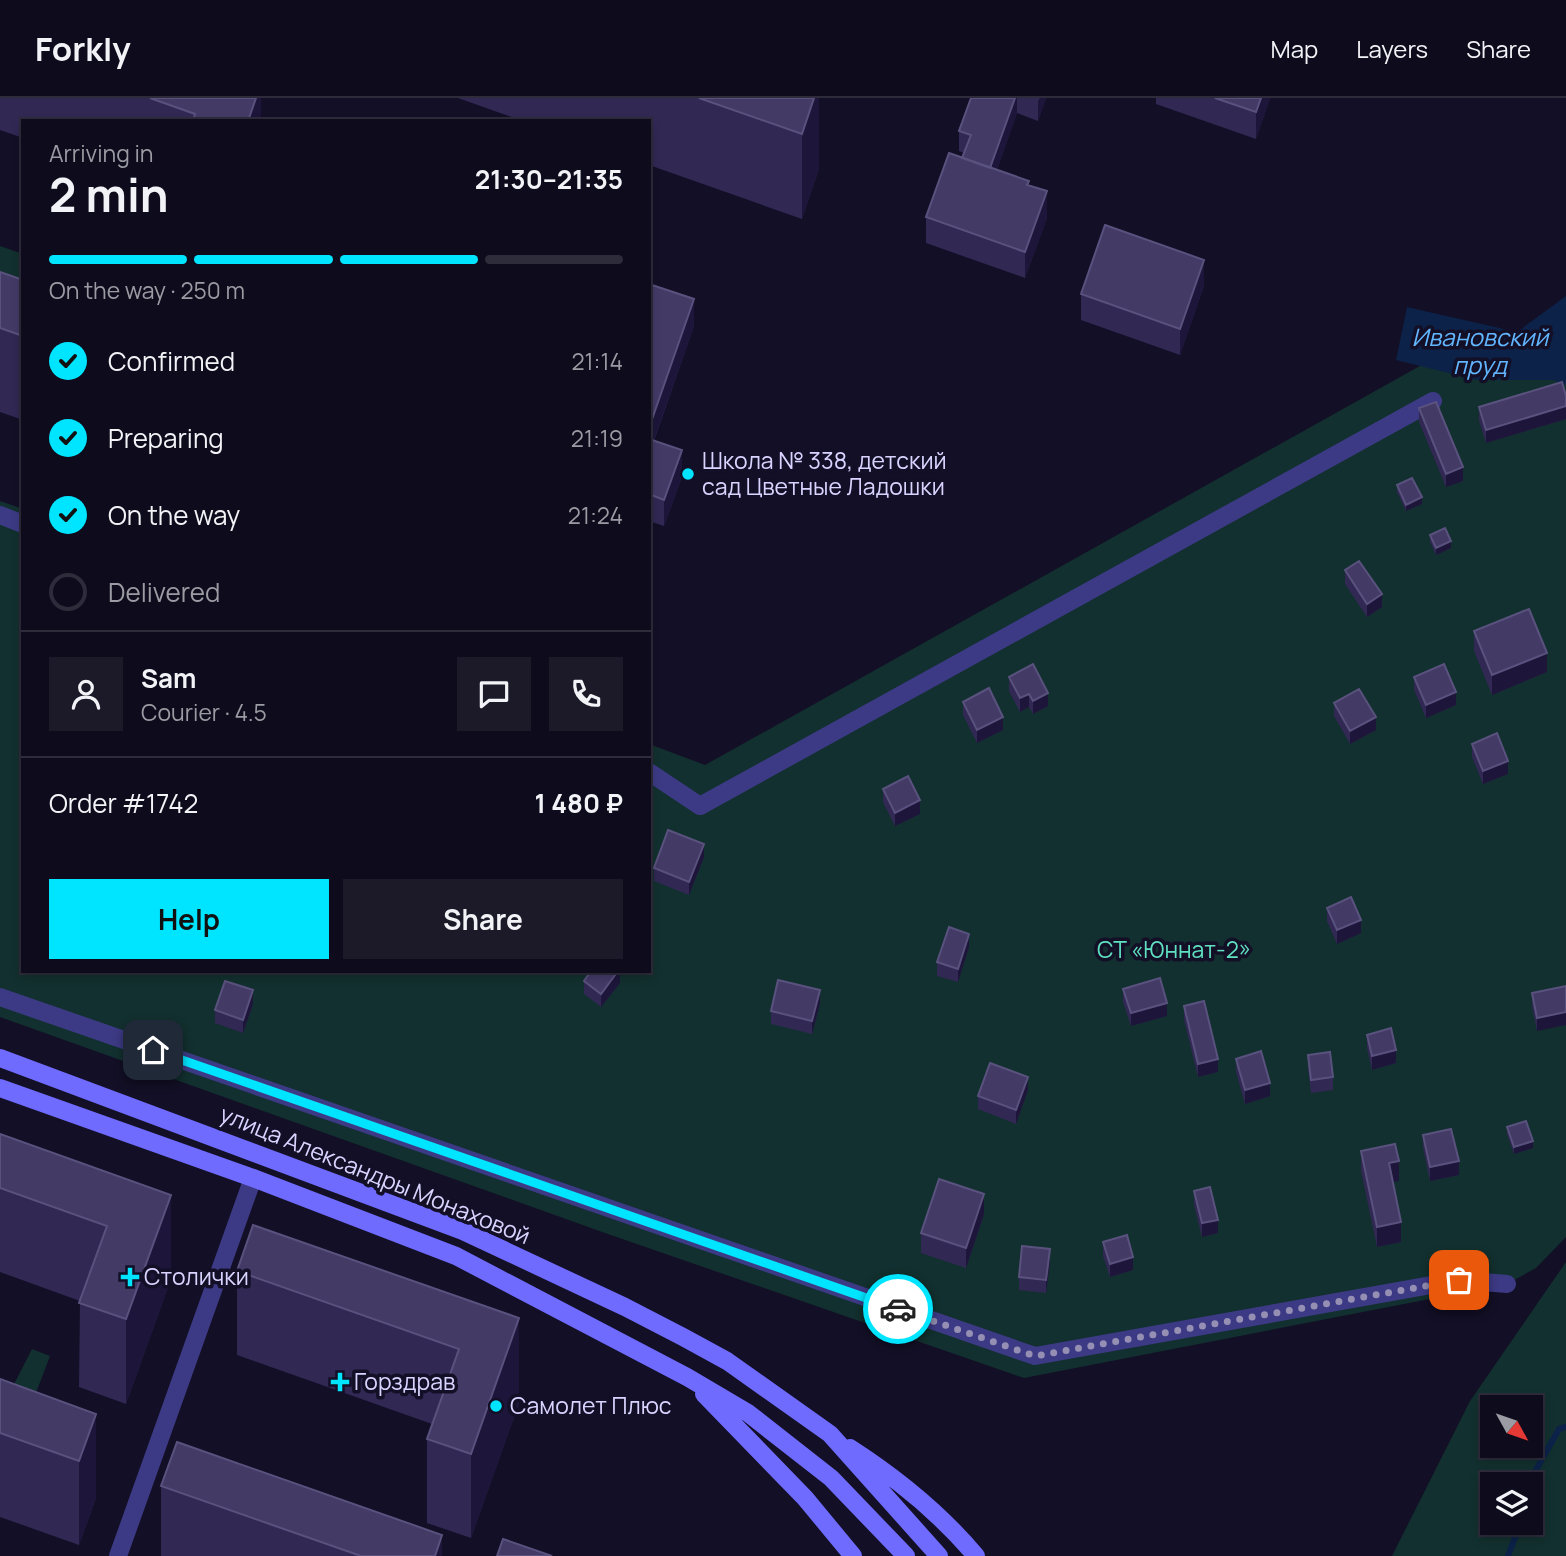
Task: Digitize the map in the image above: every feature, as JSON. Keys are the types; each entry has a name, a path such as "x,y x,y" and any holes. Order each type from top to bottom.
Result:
{"main road":[{"name":"улица Александры Монаховой","path":"0,1058 463,1231 625,1307 716,1355 830,1434 939,1556"},
{"name":"улица Александры Монаховой","path":"0,1088 253,1178 456,1256 687,1377 748,1413 810,1461 864,1510 906,1556"},
{"path":"687,1377 805,1498 853,1556"},
{"path":"830,1434 920,1497 941,1516 976,1556"}],"street":[{"path":"651,773 700,806 1433,401"},
{"path":"0,515 21,523"},
{"path":"0,998 1035,1356 1459,1280 1507,1284"},
{"path":"118,1556 253,1178"}],"green space":[{"path":"0,246 21,253 21,308 0,301"},
{"name":"СТ «Юннат-2»","path":"1427,362 1566,378 1566,1237 1536,1268 1507,1284 1024,1378 605,1233 0,1017 0,501 21,508 21,973 651,973 651,745 705,765"},
{"path":"1566,1262 1566,1556 1392,1556 1470,1401"},
{"path":"32,1349 50,1356 34,1398 11,1390"}],"water":[{"name":"Ивановский пруд","path":"1566,296 1566,385 1553,380 1477,380 1396,360 1407,307 1517,332"}],"building":[{"path":"150,98 256,98 249,119 194,119 195,114"},
{"path":"699,98 814,98 802,134"},
{"path":"971,98 1015,98 990,168 962,158 971,135 959,131"},
{"path":"1215,98 1261,98 1256,112"},
{"path":"949,153 1029,181 1027,185 1047,191 1025,252 926,217"},
{"path":"1105,225 1204,260 1180,329 1081,294"},
{"path":"0,272 21,279 21,335 0,328"},
{"path":"651,285 694,299 651,422"},
{"path":"1562,382 1566,406 1486,430 1479,407"},
{"path":"1436,402 1463,467 1446,474 1419,408"},
{"path":"651,440 682,450 664,500 651,495"},
{"path":"1412,478 1422,497 1406,505 1397,485"},
{"path":"1445,528 1451,541 1436,548 1430,535"},
{"path":"1359,561 1382,594 1367,604 1345,570"},
{"path":"1529,609 1547,653 1492,675 1474,631"},
{"path":"1033,664 1048,693 1033,701 1029,694 1020,698 1009,677"},
{"path":"1444,664 1456,692 1426,705 1414,677"},
{"path":"989,688 1003,717 977,730 963,702"},
{"path":"1359,689 1376,717 1350,731 1334,703"},
{"path":"1497,733 1508,761 1483,771 1472,744"},
{"path":"908,776 920,800 895,813 883,789"},
{"path":"668,830 704,844 689,882 654,868"},
{"path":"1351,897 1361,920 1337,930 1327,908"},
{"path":"949,927 969,934 958,969 937,962"},
{"path":"590,973 617,973 601,994 584,981"},
{"path":"1160,978 1167,1003 1131,1013 1123,989"},
{"path":"778,980 820,990 812,1021 771,1011"},
{"path":"225,981 253,990 243,1020 215,1010"},
{"path":"1566,986 1566,1012 1537,1018 1532,993"},
{"path":"1204,1001 1218,1059 1198,1064 1184,1006"},
{"path":"1391,1028 1396,1050 1372,1056 1367,1035"},
{"path":"1261,1051 1270,1083 1245,1090 1236,1059"},
{"path":"1330,1052 1333,1077 1311,1080 1308,1055"},
{"path":"990,1063 1028,1077 1016,1110 978,1096"},
{"path":"1526,1121 1533,1141 1514,1147 1507,1127"},
{"path":"1451,1129 1459,1161 1430,1167 1423,1135"},
{"path":"0,1134 171,1195 126,1319 79,1303 107,1226 0,1188"},
{"path":"1395,1144 1399,1161 1389,1163 1401,1222 1377,1227 1361,1151"},
{"path":"939,1179 984,1194 966,1248 921,1233"},
{"path":"1210,1187 1218,1220 1202,1223 1194,1191"},
{"path":"253,1225 519,1318 471,1454 427,1439 459,1349 237,1271"},
{"path":"1127,1235 1133,1257 1110,1264 1103,1242"},
{"path":"1022,1246 1050,1249 1046,1280 1019,1277"},
{"path":"0,1379 96,1414 79,1461 0,1433"},
{"path":"177,1442 442,1535 435,1556 361,1556 161,1486"},
{"path":"503,1539 552,1556 497,1556"}],"waterway":[{"path":"1535,1472 1559,1429 1566,1427"},
{"path":"1508,1556 1516,1535"}],"way so far":[{"path":"898,1309 1035,1356 1459,1280"}],"place":[{"name":"Школа № 338, детский сад Цветные Ладошки","path":"688,474"},
{"name":"Столички","path":"130,1277"},
{"name":"Горздрав","path":"340,1382"},
{"name":"Самолет Плюс","path":"496,1406"}],"route":[{"path":"153,1050 898,1309"}]}
